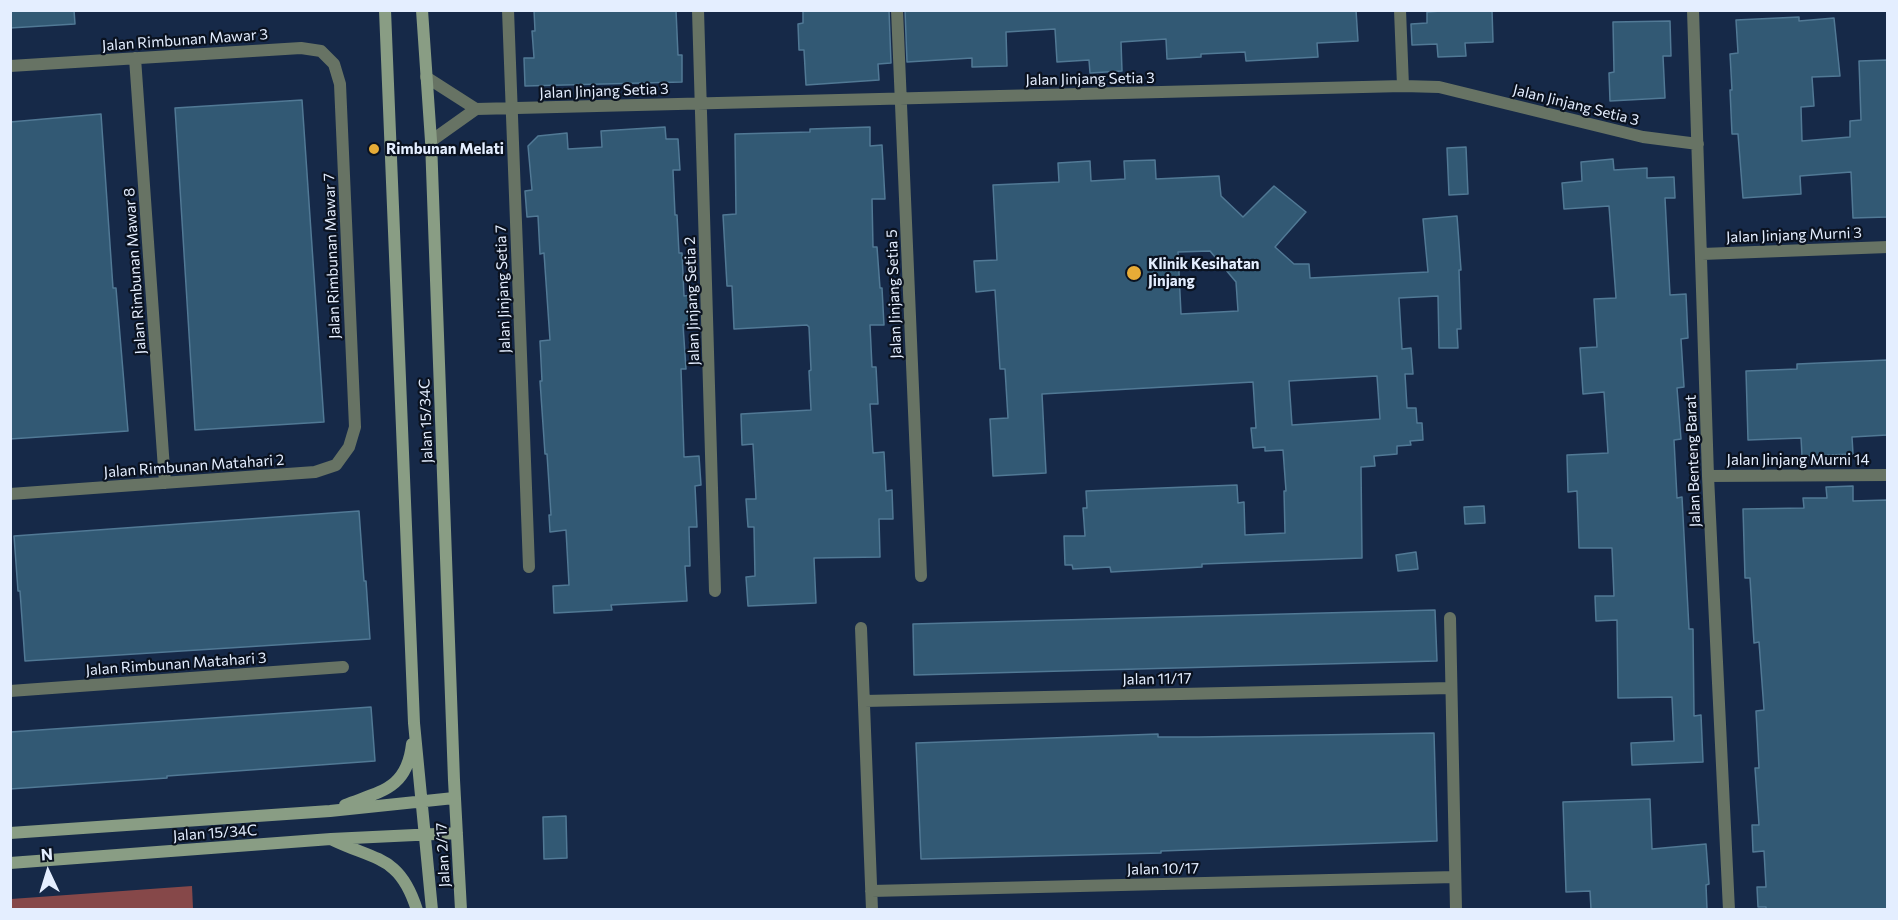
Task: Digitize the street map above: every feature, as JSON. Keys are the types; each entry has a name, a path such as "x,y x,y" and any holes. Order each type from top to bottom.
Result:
{"street":[{"name":"Jalan 15/34C","path":"385,10 414,723 422,801"},
{"name":"Jalan 15/34C","path":"10,833 330,811 454,798 431,141 422,10"},
{"name":"Jalan Jinjang Setia 7","path":"508,10 529,567"},
{"name":"Jalan Jinjang Setia 2","path":"698,10 715,591"},
{"name":"Jalan Jinjang Setia 5","path":"897,10 921,576"},
{"path":"1400,10 1403,86"},
{"name":"Jalan Benteng Barat","path":"1693,10 1708,476 1729,909"},
{"name":"Jalan Rimbunan Mawar 3","path":"10,66 301,48 321,51 334,64 340,84"},
{"name":"Jalan Rimbunan Mawar 8","path":"135,58 165,483"},
{"path":"426,77 476,109 431,141"},
{"name":"Jalan Rimbunan Mawar 7","path":"340,84 355,428"},
{"name":"Jalan Jinjang Setia 3","path":"476,109 1403,86 1439,87 1643,137 1698,144"},
{"name":"Jalan Jinjang Murni 3","path":"1702,254 1887,247"},
{"name":"Jalan Rimbunan Matahari 2","path":"10,494 315,472 336,465 348,447 355,428"},
{"name":"Jalan Jinjang Murni 14","path":"1708,476 1887,474"},
{"path":"1450,618 1456,909"},
{"path":"861,628 872,909"},
{"name":"Jalan Rimbunan Matahari 3","path":"10,691 343,668"},
{"name":"Jalan 11/17","path":"864,701 1451,688"},
{"path":"330,811 395,784 403,773 411,754 414,723"},
{"name":"Jalan 2/17","path":"454,798 461,909"},
{"path":"422,801 432,909"},
{"name":"Jalan 15/34C","path":"10,863 457,833"},
{"path":"331,840 383,860 394,868 408,885 417,909"},
{"name":"Jalan 10/17","path":"871,891 1455,876"}],"shaded area":[{"path":"192,886 193,909 11,909 11,899"}],"building":[{"path":"10,10 74,10 75,24 10,28"},
{"path":"534,10 676,10 678,55 682,55 682,82 525,86 524,58 534,58 532,31 535,31"},
{"path":"803,10 889,10 891,63 878,64 879,80 806,85 804,50 799,50 798,24 803,23"},
{"path":"905,10 1356,10 1358,41 1317,43 1318,57 1246,61 1245,52 1201,54 1201,57 1167,59 1166,39 1121,42 1122,71 1090,73 1089,60 1057,62 1055,29 1006,32 1007,66 972,67 972,58 907,62"},
{"path":"1492,10 1493,42 1465,43 1466,56 1438,57 1437,44 1412,45 1411,24 1427,23 1427,12"},
{"path":"1799,17 1799,21 1834,18 1840,76 1812,77 1814,106 1801,107 1802,141 1850,137 1850,121 1861,120 1859,61 1887,60 1887,217 1853,218 1851,172 1800,176 1801,194 1743,198 1738,134 1732,134 1730,90 1732,90 1730,54 1738,53 1736,20"},
{"path":"1670,21 1671,56 1663,56 1665,98 1610,101 1609,73 1614,72 1613,22"},
{"path":"302,100 324,422 195,430 175,108"},
{"path":"101,114 113,288 116,288 128,431 10,439 10,122"},
{"path":"665,127 666,139 678,139 680,170 673,170 675,215 677,215 679,253 682,253 684,296 692,295 694,324 683,325 686,369 681,369 684,457 699,456 701,485 695,486 697,527 689,527 690,566 685,566 687,601 611,605 612,610 554,613 553,586 569,585 566,530 550,532 547,454 545,454 540,381 542,381 540,341 550,340 544,253 540,254 538,216 527,217 525,191 532,190 528,146 538,136 567,133 568,149 602,147 601,131"},
{"path":"870,127 870,146 882,145 885,199 872,199 873,247 877,247 884,325 870,325 872,367 876,367 878,404 870,404 873,453 884,452 886,491 892,490 893,519 879,519 880,557 814,558 816,603 748,606 746,577 755,576 754,527 748,527 746,499 756,499 753,444 742,445 741,414 811,410 809,371 811,370 809,327 807,325 734,329 732,286 727,286 723,215 736,214 735,134 810,132 810,129"},
{"path":"1466,147 1468,194 1449,195 1447,148"},
{"path":"1613,159 1614,170 1647,168 1647,178 1674,177 1675,198 1665,198 1670,295 1686,294 1688,338 1681,339 1684,387 1677,388 1681,439 1674,440 1677,498 1682,497 1689,629 1693,629 1694,716 1701,715 1703,762 1632,765 1631,743 1674,741 1672,697 1618,698 1617,620 1596,621 1595,596 1614,596 1612,548 1579,548 1577,491 1568,492 1567,455 1608,453 1604,392 1583,394 1580,348 1597,347 1594,299 1616,298 1609,206 1564,209 1562,183 1582,181 1581,162"},
{"path":"1155,160 1156,179 1219,176 1221,196 1243,217 1274,186 1306,212 1275,247 1294,264 1309,264 1310,278 1428,272 1423,219 1457,216 1461,270 1459,270 1461,329 1457,329 1458,348 1439,348 1438,296 1399,298 1402,349 1411,348 1413,374 1405,374 1407,408 1416,408 1417,423 1422,423 1423,440 1410,441 1411,445 1397,446 1397,454 1374,456 1375,466 1361,467 1362,558 1202,564 1202,567 1111,572 1110,567 1073,569 1072,565 1065,565 1064,536 1085,536 1083,508 1087,508 1086,491 1237,485 1238,503 1244,502 1245,535 1285,533 1284,491 1286,491 1283,450 1265,451 1265,447 1253,448 1251,428 1256,428 1253,382 1042,394 1046,473 993,476 990,419 1008,418 1005,369 1000,369 995,290 976,292 974,261 997,260 993,185 1059,182 1058,163 1090,161 1091,181 1125,179 1124,161","holes":["1210,251 1236,282 1238,311 1181,314 1178,252","1377,376 1380,419 1292,425 1289,381"]},
{"path":"1887,360 1887,435 1852,437 1853,454 1802,456 1801,438 1748,440 1746,371 1797,369 1797,364"},
{"path":"1853,486 1853,501 1887,500 1887,909 1766,909 1766,907 1758,907 1757,887 1766,887 1764,851 1753,852 1752,825 1759,825 1755,768 1759,768 1756,711 1764,710 1759,642 1754,643 1750,578 1745,578 1743,509 1804,508 1803,498 1827,498 1826,487"},
{"path":"1484,506 1485,523 1465,524 1464,507"},
{"path":"359,511 370,639 25,661 14,536"},
{"path":"1416,552 1418,569 1398,571 1396,555"},
{"path":"1435,610 1437,661 914,675 913,624"},
{"path":"371,707 375,761 10,789 10,732"},
{"path":"1434,733 1437,841 1161,851 1161,853 921,859 916,743 1158,734 1158,737 1198,737"},
{"path":"1650,799 1652,849 1706,844 1709,884 1706,885 1707,909 1591,909 1590,891 1566,892 1563,802"},
{"path":"566,816 567,858 544,859 543,817"}],"place":[{"name":"Rimbunan Melati","path":"374,149"},
{"name":"Klinik Kesihatan Jinjang","path":"1134,273"}]}
